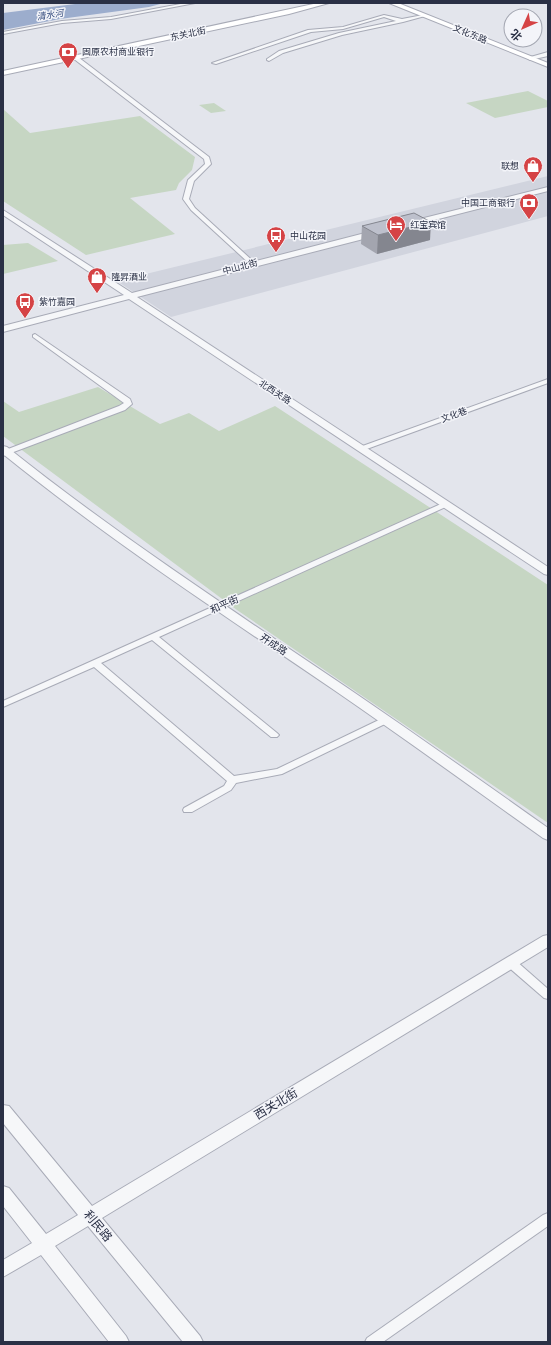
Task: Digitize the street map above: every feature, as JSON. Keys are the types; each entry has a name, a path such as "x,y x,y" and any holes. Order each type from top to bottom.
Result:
{"main road":[{"name":"东关北街","path":"3,72 316,3"},
{"name":"东关北街","path":"3,72 76,58 326,3"},
{"name":"文化东路","path":"392,3 548,64"},
{"name":"文化东路","path":"397,3 532,58"}],"street":[{"path":"3,33 62,22 111,18 193,3"},
{"path":"214,63 310,31 343,28 384,16 403,21"},
{"path":"269,60 281,52 340,34 423,16"},
{"path":"532,58 548,54"},
{"path":"76,58 207,158 208,164 191,180 186,199 193,209 253,264"},
{"path":"548,189 403,228 548,194"},
{"name":"北西关路","path":"3,212 548,572"},
{"name":"中山北街","path":"3,329 133,298 253,264 384,233 3,333"},
{"path":"4,452 122,408 128,404 127,401 35,336"},
{"name":"文化巷","path":"360,448 548,381"},
{"name":"开成路","path":"4,452 54,490 218,606 386,720 548,835"},
{"name":"和平街","path":"3,704 153,637 218,606 446,505"},
{"path":"153,637 274,735"},
{"path":"95,663 232,780"},
{"path":"232,780 279,772 386,720"},
{"path":"188,810 228,788 232,780"},
{"name":"西关北街","path":"3,1269 548,940"},
{"path":"511,963 548,995"},
{"name":"利民路","path":"3,1111 194,1342"},
{"path":"3,1193 120,1342"},
{"path":"372,1342 548,1219"}],"shaded area":[{"path":"548,176 548,216 171,317 117,281"}],"green space":[{"path":"528,91 548,101 548,107 495,118 466,103"},
{"path":"214,103 226,111 211,113 199,105"},
{"path":"3,109 30,133 140,116 195,157 192,170 179,183 176,190 130,198 175,234 86,255 3,201"},
{"path":"28,243 58,261 3,274 3,245"},
{"path":"98,387 160,424 189,413 219,431 275,406 548,585 548,823 237,610 3,436 3,401 19,412"}],"water":[{"name":"清水河","path":"83,3 164,3 149,7 60,19 3,30 3,13"}],"building":[{"path":"414,213 431,222 378,235 362,226"}],"place":[{"name":"固原农村商业银行","path":"68,69"},
{"name":"联想","path":"533,183"},
{"name":"中国工商银行","path":"529,220"},
{"name":"红宝宾馆","path":"396,242"},
{"name":"中山花园","path":"276,253"},
{"name":"隆昇酒业","path":"97,294"},
{"name":"紫竹嘉园","path":"25,319"}]}
